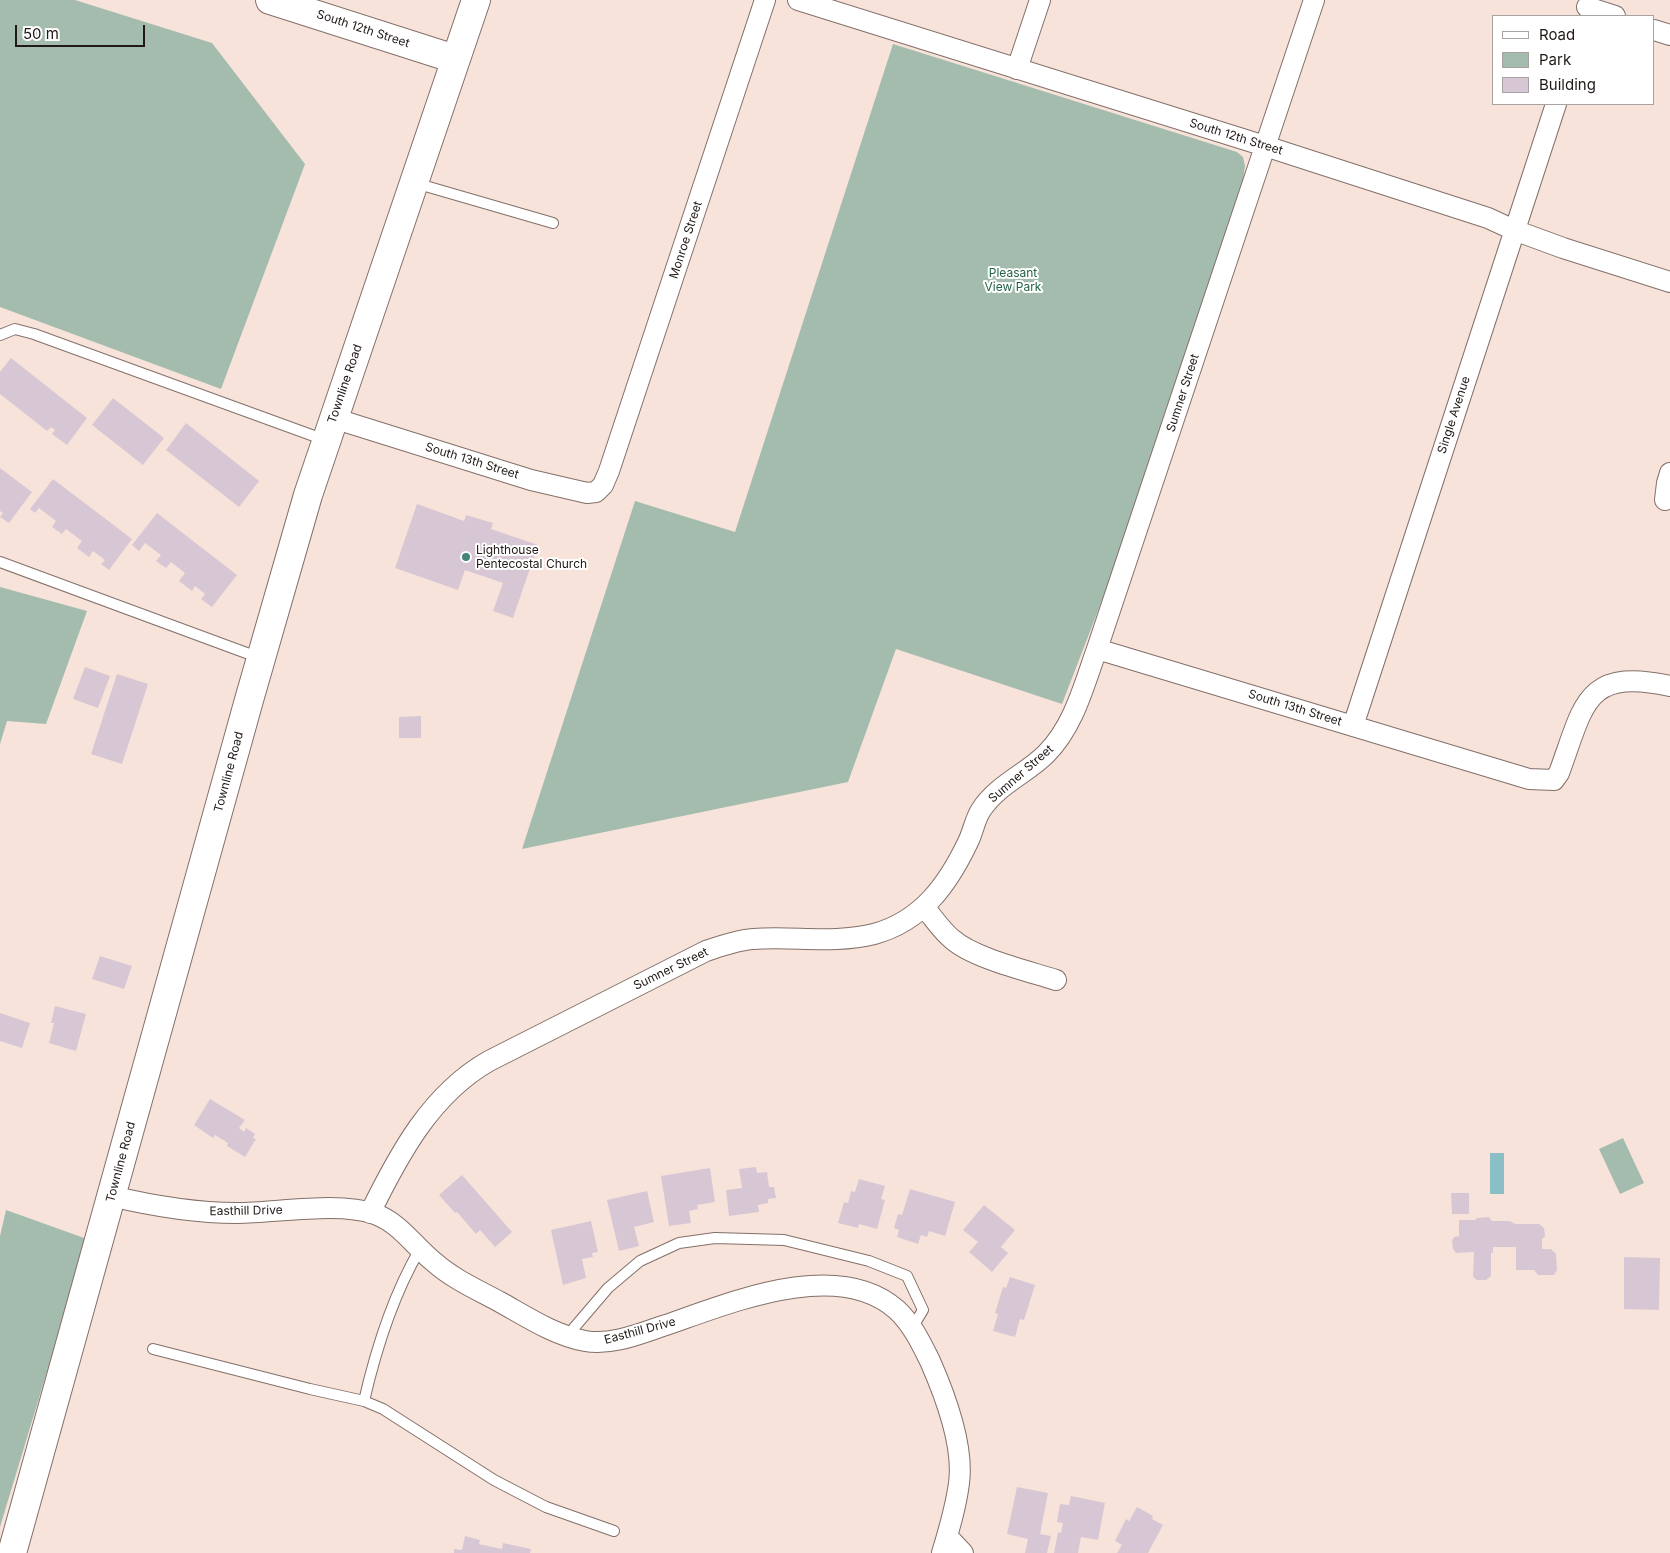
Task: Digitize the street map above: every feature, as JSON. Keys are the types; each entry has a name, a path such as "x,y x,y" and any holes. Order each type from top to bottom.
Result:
{"street":[{"name":"South 12th Street","path":"270,0 456,59"},
{"name":"Townline Road","path":"12,1553 308,495 476,0"},
{"name":"Monroe Street","path":"606,480 765,0"},
{"name":"South 12th Street","path":"798,0 1488,218 1563,248 1670,282"},
{"path":"1017,69 1040,0"},
{"name":"Sumner Street","path":"370,1212 397,1160 431,1110 464,1077 489,1061 706,951 729,943 753,939 852,938 876,933 898,924 924,907 948,880 974,829 980,812 1003,786 1045,755 1059,741 1069,721 1097,649 1314,0"},
{"path":"1587,8 1612,15"},
{"path":"1655,30 1670,35"},
{"name":"Single Avenue","path":"1353,726 1556,105"},
{"name":"South 13th Street","path":"329,429 587,493 596,492 606,480"},
{"path":"1666,500 1666,484 1670,473"},
{"name":"South 13th Street","path":"1097,649 1529,780 1554,780 1559,774 1583,710 1597,691 1612,683 1629,681 1670,686"},
{"path":"924,907 951,939 964,948 979,955 1056,980"},
{"name":"Easthill Drive","path":"112,1196 141,1203 200,1211 240,1213 332,1208 370,1212 396,1226 450,1274 543,1326 568,1336 594,1342 616,1340 758,1296 812,1285 843,1286 870,1293 895,1308 912,1328 933,1368 956,1439 960,1466 959,1482 944,1544"},
{"path":"944,1544 963,1553"}],"lane":[{"path":"413,183 553,223"},
{"path":"0,335 15,329 34,334 329,429"},
{"path":"0,562 261,658"},
{"path":"568,1336 608,1288 640,1261 679,1243 715,1238 784,1240 869,1261 907,1276 923,1310 912,1328"},
{"path":"364,1401 380,1342 401,1287 420,1249"},
{"path":"153,1349 364,1401 383,1409 503,1484 546,1507 614,1531"}],"green space":[{"path":"0,0 75,0 212,43 305,164 221,389 0,307"},
{"name":"Pleasant View Park","path":"893,44 1237,152 1243,157 1245,166 1243,180 1106,590 1062,704 896,649 848,782 522,849 635,501 735,532"},
{"path":"0,587 87,611 46,724 7,721 0,744"},
{"path":"1623,1138 1644,1183 1620,1194 1599,1149"},
{"path":"6,1210 87,1239 0,1527 0,1236"}],"water":[{"path":"1490,1153 1504,1153 1504,1194 1490,1194"}],"building":[{"path":"11,358 87,418 67,445 52,434 55,430 51,427 47,431 0,394 0,372"},
{"path":"113,398 164,438 143,465 92,425"},
{"path":"186,423 259,481 239,507 166,450"},
{"path":"0,468 32,492 9,523 0,517 3,513 0,511"},
{"path":"53,479 132,539 109,570 101,564 105,560 93,551 89,557 77,548 82,541 66,529 62,534 52,527 56,521 39,508 35,513 30,509"},
{"name":"Lighthouse Pentecostal Church","path":"417,504 464,521 466,515 493,523 491,529 538,545 513,618 493,611 503,583 465,570 458,590 395,568"},
{"path":"157,513 237,575 212,607 201,599 205,594 195,586 192,591 179,581 185,573 171,562 166,568 156,561 161,555 145,543 139,551 132,545"},
{"path":"85,667 110,676 98,708 73,699"},
{"path":"117,674 148,684 122,764 91,754"},
{"path":"421,716 421,738 399,738 399,717"},
{"path":"100,956 132,966 124,989 92,979"},
{"path":"55,1006 86,1014 76,1051 49,1043 54,1023 51,1023"},
{"path":"0,1013 30,1023 22,1048 0,1041"},
{"path":"210,1099 245,1120 239,1128 244,1132 246,1128 255,1134 253,1138 256,1139 245,1157 227,1146 228,1143 215,1135 213,1138 194,1125"},
{"path":"756,1167 757,1173 767,1172 769,1187 774,1187 776,1198 768,1199 768,1203 758,1205 759,1212 729,1216 726,1190 742,1188 739,1169"},
{"path":"710,1168 715,1202 697,1205 698,1209 689,1211 691,1223 669,1226 661,1176"},
{"path":"462,1175 512,1232 495,1247 480,1230 476,1234 439,1195"},
{"path":"859,1179 885,1186 881,1199 885,1200 877,1229 859,1224 858,1228 838,1223 844,1202 848,1203 851,1191 855,1192"},
{"path":"910,1189 955,1202 945,1236 929,1231 927,1237 921,1235 918,1244 897,1237 899,1230 894,1228 898,1214 902,1215"},
{"path":"647,1191 654,1222 634,1227 639,1246 619,1251 607,1200"},
{"path":"1451,1193 1469,1193 1469,1214 1452,1214"},
{"path":"984,1205 1015,1230 1001,1247 1008,1253 992,1272 969,1252 978,1242 963,1230"},
{"path":"1489,1217 1492,1221 1510,1221 1515,1224 1539,1224 1544,1228 1545,1236 1542,1239 1542,1249 1551,1249 1556,1254 1557,1270 1554,1275 1538,1275 1534,1270 1516,1270 1516,1247 1493,1247 1493,1253 1491,1253 1491,1276 1486,1280 1477,1280 1473,1277 1474,1252 1456,1253 1453,1249 1452,1241 1454,1237 1459,1236 1459,1220 1475,1220 1477,1218"},
{"path":"591,1221 598,1252 592,1253 593,1257 582,1259 586,1278 563,1285 551,1230"},
{"path":"1624,1257 1660,1258 1659,1310 1624,1309"},
{"path":"1010,1277 1035,1285 1024,1320 1020,1319 1015,1337 993,1331 998,1314 995,1313 1003,1287 1006,1288"},
{"path":"1017,1487 1048,1493 1040,1534 1051,1536 1047,1553 1025,1553 1028,1539 1007,1534"},
{"path":"1071,1496 1105,1503 1098,1540 1081,1537 1078,1553 1054,1553 1058,1532 1061,1533 1063,1523 1057,1522 1060,1504 1069,1505"},
{"path":"1137,1507 1153,1516 1152,1519 1163,1525 1148,1553 1117,1553 1122,1545 1115,1541 1126,1519 1129,1521"},
{"path":"465,1536 480,1540 479,1544 502,1549 503,1543 531,1549 530,1553 454,1553 454,1549 462,1550"}],"place":[{"name":"Lighthouse Pentecostal Church","path":"466,557"}]}
